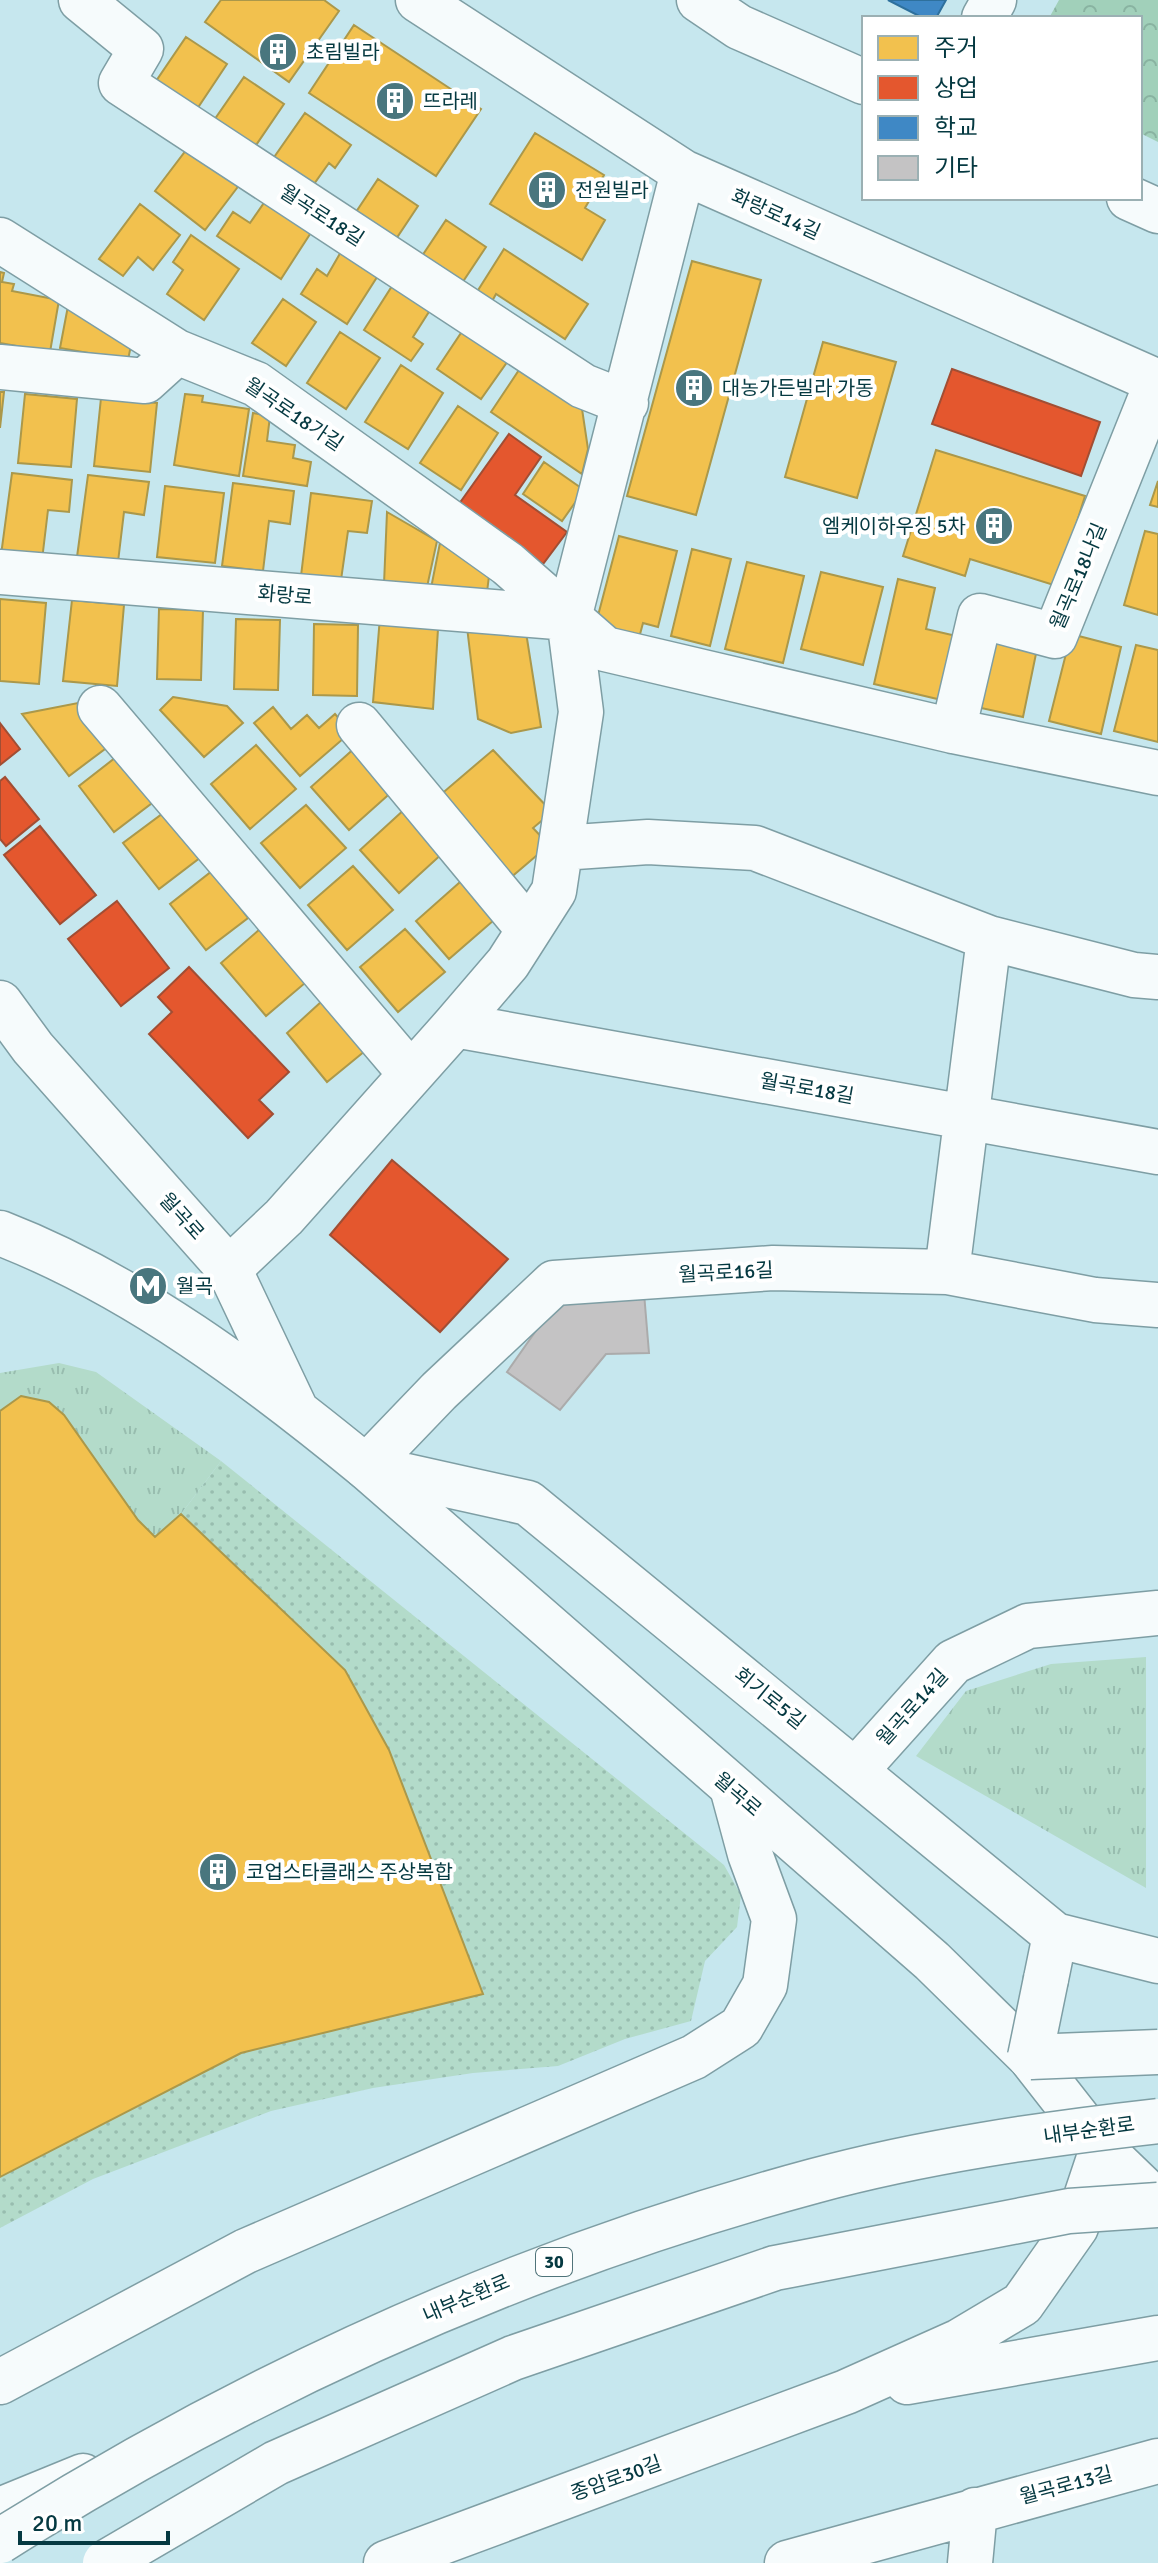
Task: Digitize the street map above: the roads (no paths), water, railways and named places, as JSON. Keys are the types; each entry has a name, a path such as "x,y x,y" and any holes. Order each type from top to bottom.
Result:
{"main road":[{"name":"월곡로18길","path":"81,0 141,49 121,83 583,386 626,403"},
{"name":"화랑로14길","path":"418,0 683,172 1158,382"},
{"path":"699,0 739,27 862,81"},
{"path":"229,1269 284,1217 409,1072 455,1025 508,963 554,891 581,712 569,618 683,172"},
{"path":"1133,200 1158,211"},
{"name":"월곡로18가길","path":"0,240 177,352 256,384 508,564 569,618"},
{"path":"0,367 145,381 177,352"},
{"name":"월곡로18나길","path":"953,731 980,616 1055,636 1158,382"},
{"name":"화랑로","path":"0,572 569,618"},
{"path":"569,618 605,649 953,731 1158,773"},
{"path":"100,708 409,1072"},
{"path":"359,725 529,930"},
{"path":"561,848 648,842 755,848 989,938 1134,975 1158,977"},
{"path":"947,1272 989,938"},
{"name":"월곡로","path":"0,1003 33,1048 229,1269 295,1408"},
{"name":"월곡로18길","path":"455,1025 1158,1152"},
{"name":"월곡로","path":"0,1233 101,1277 295,1408 366,1467 733,1791 874,1908 1030,2057 1102,2149 1158,2204"},
{"name":"월곡로16길","path":"366,1467 554,1283 773,1268 947,1272 1095,1300 1158,1305"},
{"name":"회기로5길","path":"366,1467 528,1503 857,1769 1055,1935 1158,1961"},
{"name":"월곡로14길","path":"857,1769 953,1662 1028,1626 1158,1613"},
{"path":"0,2382 246,2251 694,2057 741,2027 765,1985 774,1919 750,1854 733,1791"},
{"path":"1055,1935 1030,2057 1158,2052"},
{"name":"내부순환로","path":"0,2541 178,2437 338,2354 446,2305 554,2263 711,2210 817,2180 1074,2131 1158,2121"},
{"name":"종암로30길","path":"386,2563 846,2392 960,2341 1022,2304 1076,2227 1102,2149"},
{"path":"105,2563 276,2463 513,2358 775,2268 1069,2211 1158,2204"},
{"name":"종암로30길","path":"846,2392 1158,2338"},
{"path":"0,2510 178,2437"},
{"name":"월곡로13길","path":"787,2563 1158,2461"},
{"path":"970,2563 975,2510"}],"place":[{"name":"초림빌라","path":"278,52"},
{"name":"뜨라레","path":"395,101"},
{"name":"전원빌라","path":"547,190"},
{"name":"대농가든빌라 가동","path":"694,388"},
{"name":"엠케이하우징 5차","path":"994,526"},
{"name":"월곡","path":"148,1286"},
{"name":"코업스타클래스 주상복합","path":"218,1872"}]}
